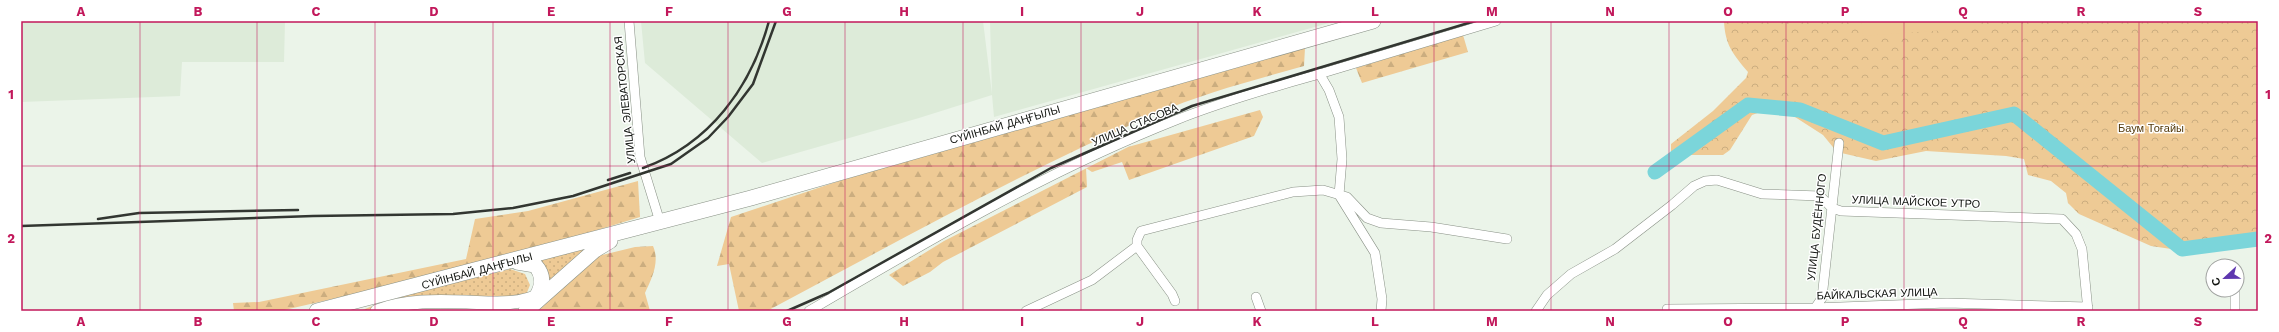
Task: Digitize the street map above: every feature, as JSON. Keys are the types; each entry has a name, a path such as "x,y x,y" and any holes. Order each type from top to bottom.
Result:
{"main road":[{"name":"СҮЙІНБАЙ ДАҢҒЫЛЫ","path":"317,311 637,229 1372,21"},
{"name":"СҮЙІНБАЙ ДАҢҒЫЛЫ","path":"526,311 554,288 594,250 637,229"},
{"path":"508,263 528,262 538,268 542,282 536,297 526,311"},
{"path":"377,311 406,304 432,302 510,304 524,302 554,288"},
{"path":"348,311 388,294"}],"street":[{"name":"УЛИЦА ЭЛЕВАТОРСКАЯ","path":"629,21 640,157 660,222"},
{"name":"УЛИЦА СТАСОВА","path":"809,311 936,236 1096,154 1177,120 1319,74 1496,21"},
{"path":"1319,74 1329,90 1339,117 1342,159 1339,195 1375,253 1382,299 1381,311"},
{"name":"УЛИЦА БУДЁННОГО","path":"1814,310 1822,298 1839,143"},
{"name":"УЛИЦА МАЙСКОЕ УТРО","path":"1537,308 1571,274 1615,249 1694,186 1705,181 1717,180 1762,194 1820,196 1832,208 1841,211 1861,213 2062,219 2080,242 2088,309"},
{"path":"1176,302 1172,294 1137,246 1137,240 1141,231 1293,192 1324,190 1347,197 1366,218 1381,223 1431,226 1507,239"},
{"path":"1026,311 1092,280 1137,246"},
{"path":"1256,297 1261,311"},
{"path":"2235,298 2235,311"},
{"name":"БАЙКАЛЬСКАЯ УЛИЦА","path":"1667,310 1814,310 1947,307 2088,309"}],"shaded area":[{"path":"21,21 285,21 284,62 182,62 180,96 21,102"},
{"path":"641,21 983,21 992,94 990,21 1336,21 994,117 992,95 919,118 762,163 645,63"}],"green space":[{"name":"Баум Тоғайы","path":"1724,21 2258,21 2258,246 2207,245 2178,250 2151,246 2079,214 2068,203 2066,193 2051,181 2028,175 2024,159 2006,156 1926,151 1876,161 1837,152 1823,135 1781,110 1766,110 1752,115 1730,150 1723,155 1683,155 1671,158 1671,144 1713,111 1746,78 1748,72 1734,54 1728,43"},
{"path":"1861,21 1974,21 1975,28 1863,36"},
{"path":"1463,35 1468,52 1362,83 1356,68"},
{"path":"1305,48 1304,66 1229,87 1173,106 1105,136 959,209 767,311 739,311 729,264 717,266 731,217 842,180"},
{"path":"1260,110 1263,117 1254,136 1129,180 1122,162 1092,172 1086,168 1128,147"},
{"path":"1086,168 1087,187 943,262 930,272 903,286 889,275 944,241"},
{"path":"638,181 640,217 493,262 280,311 234,311 233,303 259,302 466,259 475,219 528,211"},
{"path":"595,243 548,281 547,271 542,262 532,260"},
{"path":"653,246 656,258 654,270 645,293 650,311 538,311 598,256 635,247"},
{"path":"510,269 525,274 530,285 526,295 360,311 390,299"}],"waterway":[{"path":"1655,172 1748,105 1800,110 1883,143 2014,114 2182,249 2258,239"}],"railway":[{"path":"643,168 667,158 688,144 708,128 724,110 739,90 751,68 769,21"},
{"path":"21,226 313,216 453,214 513,208 573,196 671,164 708,138 728,117 753,84 776,21"},
{"path":"787,311 828,293 1051,168 1192,106 1475,21"},
{"path":"608,180 630,173"},
{"path":"98,219 139,213 298,210"}]}
